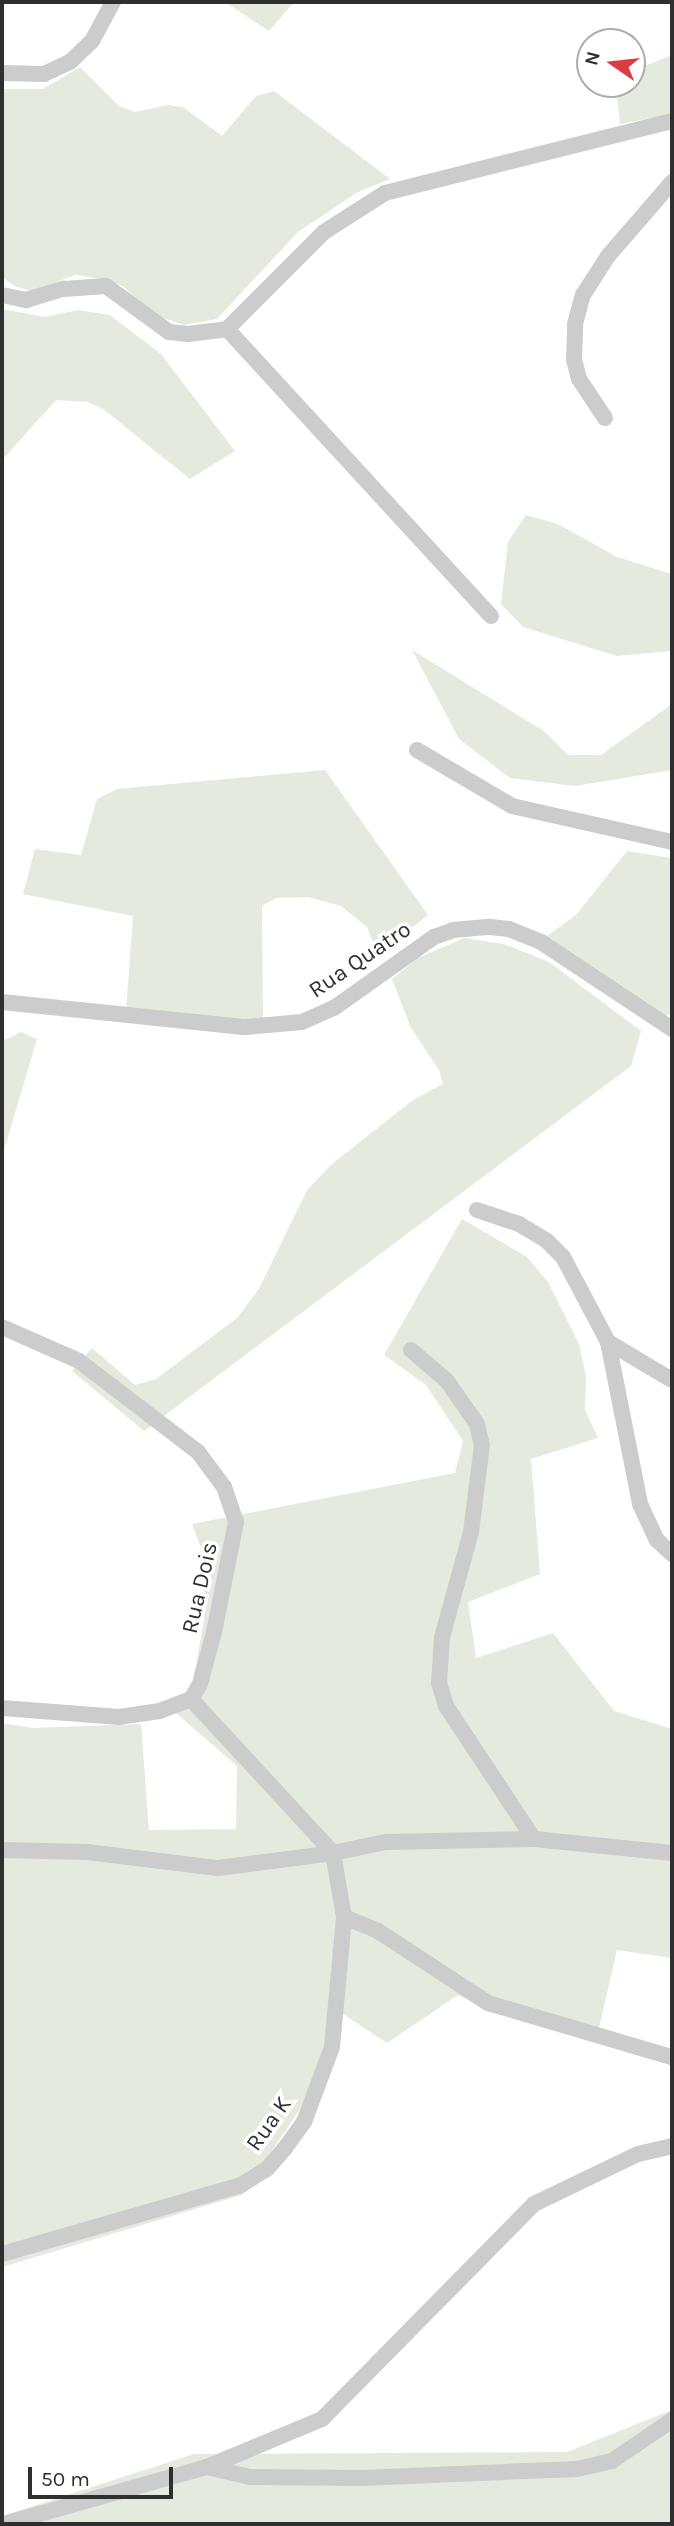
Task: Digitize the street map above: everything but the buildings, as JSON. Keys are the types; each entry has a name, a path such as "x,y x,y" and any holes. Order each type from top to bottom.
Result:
{"street":[{"path":"2,73 44,74 70,62 92,41 113,2"},
{"path":"2,295 26,300 62,289 106,286 169,331 188,334 227,329 324,232 385,193 672,121"},
{"path":"605,418 579,379 574,359 575,324 583,295 608,256 672,181"},
{"path":"227,329 491,616"},
{"path":"417,750 512,806 672,842"},
{"name":"Rua Quatro","path":"2,1002 246,1027 302,1022 334,1008 434,937 453,930 490,927 509,929 541,942 671,1028"},
{"path":"477,1210 519,1224 564,1256 608,1342 640,1504 657,1541 672,1554"},
{"name":"Rua Dois","path":"2,1327 90,1369 198,1452 224,1487 236,1522 232,1559 200,1684 191,1699"},
{"path":"608,1342 672,1380"},
{"path":"411,1350 447,1381 477,1424 482,1445 471,1532 442,1637 439,1683 446,1706 534,1839"},
{"path":"2,1708 119,1717 160,1711 191,1699 333,1853"},
{"path":"2,1850 87,1852 218,1868 333,1853 385,1842 534,1839 672,1853"},
{"name":"Rua K","path":"2,2254 241,2185 267,2169 303,2122 332,2047 344,1917 333,1853"},
{"path":"344,1917 378,1931 488,2003 672,2057"},
{"path":"4,2524 207,2467 282,2438 336,2407 502,2232 534,2204 638,2154 672,2146"},
{"path":"207,2467 250,2477 334,2478 577,2469 612,2460 672,2420"}],"shaded area":[{"path":"225,2 294,2 269,31"},
{"path":"672,55 672,114 620,124 617,98 646,98 646,65"},
{"path":"80,67 119,106 135,112 168,105 183,107 222,136 256,96 274,91 390,179 356,193 298,232 217,319 184,325 152,314 124,287 109,280 76,275 31,291 15,286 2,277 2,89 43,89"},
{"path":"2,309 45,317 78,310 110,315 161,354 235,451 190,479 103,409 88,402 56,400 2,460"},
{"path":"526,515 558,524 617,557 672,574 672,651 617,656 523,627 501,604 508,542"},
{"path":"412,650 544,731 568,755 601,755 672,704 672,770 575,786 510,778 459,739"},
{"path":"325,770 428,915 378,955 367,927 341,906 308,897 276,898 262,906 263,1022 126,1011 133,916 23,894 35,849 81,855 97,799 117,789"},
{"path":"627,851 672,858 672,1013 660,1018 543,939 577,914"},
{"path":"464,938 504,944 549,962 641,1031 631,1066 144,1431 72,1371 92,1348 135,1385 156,1379 237,1318 259,1289 307,1190 332,1164 413,1100 443,1084 439,1070 411,1028 392,979 418,958"},
{"path":"21,1032 37,1039 2,1157 2,1041"},
{"path":"462,1219 527,1257 548,1282 579,1344 586,1376 585,1410 598,1438 531,1459 540,1574 468,1602 476,1658 553,1633 614,1711 672,1729 672,1958 617,1950 596,2041 490,2011 458,1995 387,2043 340,2012 300,2109 242,2195 2,2267 2,1723 32,1728 141,1724 149,1830 236,1829 237,1766 176,1713 192,1686 204,1621 203,1553 192,1524 455,1473 463,1441 426,1385 384,1355"},
{"path":"672,2410 672,2524 2,2524 2,2516 194,2454 567,2452"}]}
